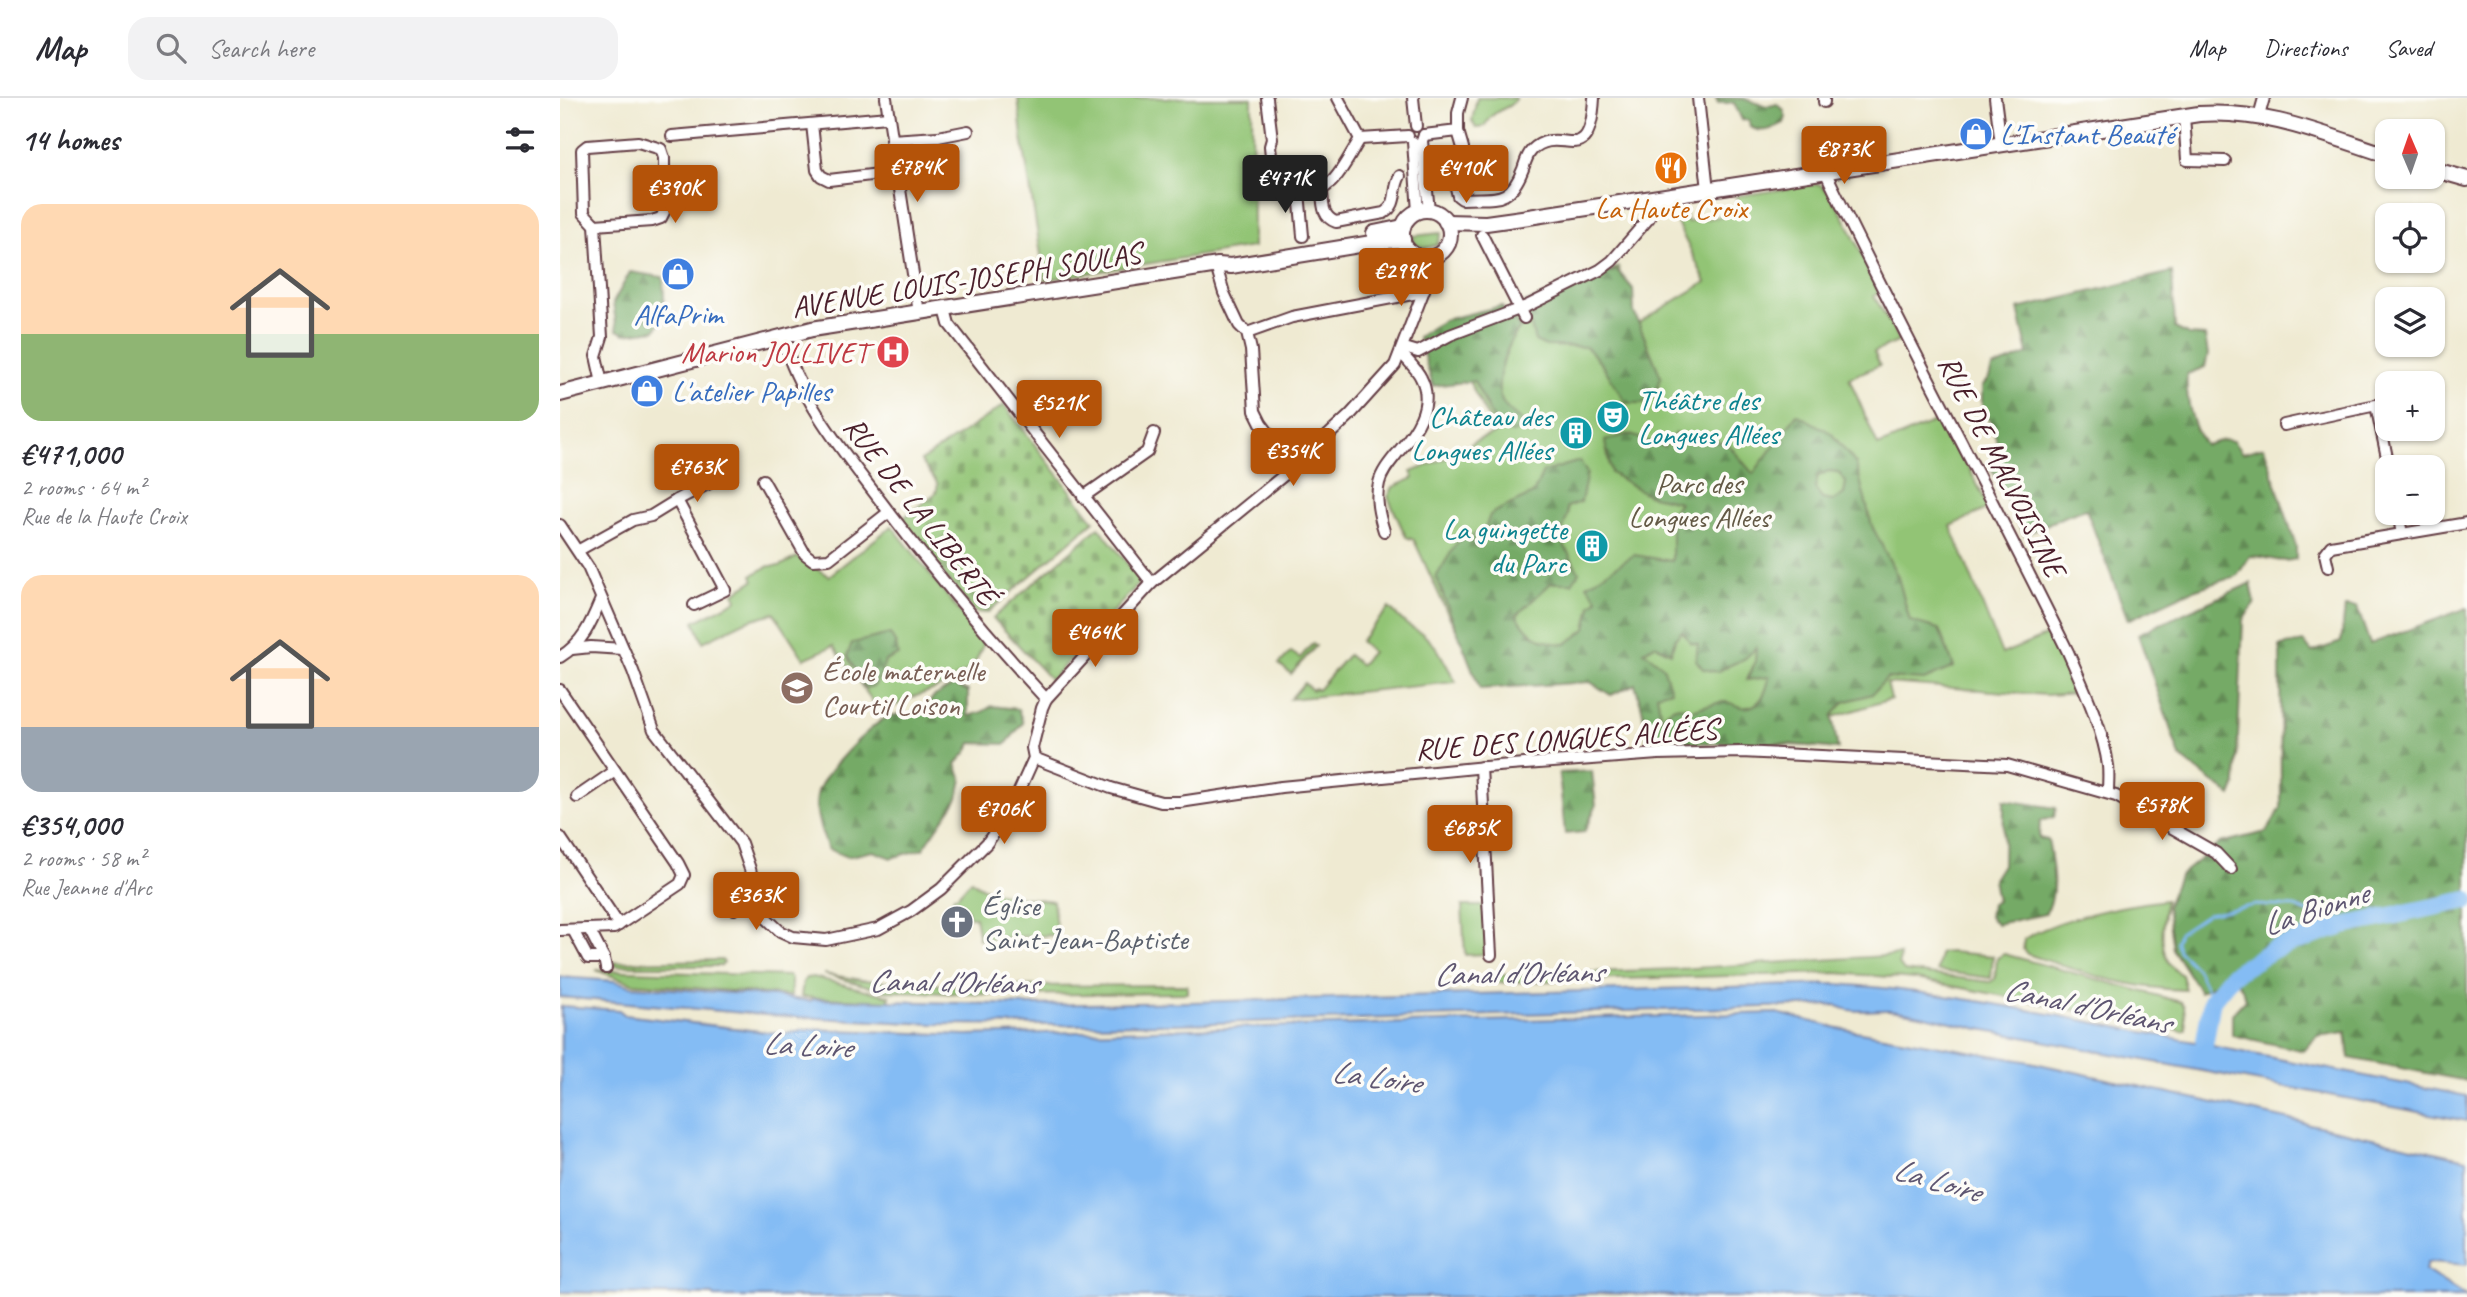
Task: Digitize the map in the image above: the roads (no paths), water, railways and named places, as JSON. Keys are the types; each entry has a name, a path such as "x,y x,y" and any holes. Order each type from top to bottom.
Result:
{"main road":[{"path":"1448,228 1484,229 1825,171 2184,116 2234,113 2259,116 2284,121 2375,151"},
{"path":"2445,173 2467,179"},
{"path":"1423,211 1441,216 1448,228 1443,251 1434,257 1425,258 1410,252 1403,233 1409,218 1423,211"},
{"name":"AVENUE LOUIS-JOSEPH SOULAS","path":"560,394 812,329 1217,266 1229,260 1403,233"}],"street":[{"path":"886,98 919,313"},
{"path":"1266,98 1272,139 1271,156 1298,192 1303,236"},
{"path":"1355,98 1341,102 1360,139"},
{"path":"1413,98 1416,126 1423,130 1417,139 1423,211"},
{"path":"1462,98 1458,113 1458,131 1463,148 1452,171 1458,196 1462,199 1505,196 1516,186 1533,148 1545,143 1580,141 1587,136 1591,129 1594,98"},
{"path":"1698,98 1708,190"},
{"path":"1994,98 2001,144"},
{"path":"2259,116 2264,98"},
{"path":"2184,116 2187,160 2225,160"},
{"path":"672,136 888,117"},
{"path":"813,124 817,170 821,176 829,180 896,172"},
{"path":"891,139 938,137 968,131"},
{"path":"1360,139 1417,139 1458,131"},
{"path":"1298,192 1313,193 1329,186 1360,139"},
{"path":"594,225 661,218 664,212 664,158 661,149 638,142 587,146 582,149 584,213 594,225 602,337 596,356 602,383"},
{"name":"RUE DE MALVOISINE","path":"1825,171 1885,295 1922,362 2068,652 2101,740 2108,765 2108,793"},
{"path":"1322,191 1324,213 1336,222 1384,213 1391,209 1396,198 1395,188 1400,176"},
{"path":"1402,354 1418,352 1450,335 1500,317 1522,314 1610,264 1649,218 1648,200"},
{"path":"1484,229 1522,314"},
{"path":"560,525 579,550 623,649 654,730 741,843 761,910 770,925 793,937 814,940 856,935 884,927 934,895 987,843 1012,807 1034,758 1032,748 1046,699 1152,583 1294,467 1349,416 1402,354 1427,277 1425,258"},
{"path":"1217,266 1224,293 1239,325 1247,333 1251,350 1255,411 1294,467"},
{"path":"1247,333 1292,317 1423,292"},
{"path":"945,309 949,324 1152,583"},
{"name":"RUE DE LA LIBERTÉ","path":"782,336 799,379 823,425 978,625 1046,699"},
{"path":"1384,531 1377,500 1379,482 1387,465 1413,434 1425,402 1422,379 1402,354"},
{"path":"2284,425 2376,405 2386,455"},
{"path":"1083,497 1147,452 1154,433"},
{"path":"579,550 633,520 651,516 717,479"},
{"path":"763,480 805,554 813,560 829,559 889,512"},
{"path":"677,500 725,590 694,605"},
{"path":"2328,567 2325,554 2331,546 2467,523"},
{"path":"2400,525 2402,534"},
{"path":"560,657 572,649 589,627 601,599"},
{"path":"572,649 623,649"},
{"path":"560,690 684,875 680,884 619,925 607,930 560,930"},
{"name":"RUE DES LONGUES ALLÉES","path":"1034,758 1111,788 1161,802 1180,802 1292,786 1614,756 1741,752 2007,765 2108,793 2216,853 2231,869"},
{"path":"1481,767 1491,955"},
{"path":"577,796 615,771"},
{"path":"560,837 619,925"},
{"path":"734,909 737,903 756,893"},
{"path":"573,930 588,958 605,963 589,929"}],"water":[{"path":"560,977 615,981 631,986 810,1001 1030,1005 1836,984 1926,993 2195,1042 2211,1042 2212,1046 2467,1096 2467,1121 1975,1028 1911,1013 1889,1010 1855,1011 1836,1005 1178,1024 932,1024 778,1016 560,997"},
{"name":"La Loire","path":"561,1006 619,1010 625,1015 784,1034 807,1029 967,1035 1777,1013 1838,1028 2030,1062 2467,1159 2467,1265 2432,1262 2427,1263 2425,1270 2467,1297 1687,1297 1613,1293 1539,1297 715,1297 560,1292"}],"waterway":[{"name":"La Bionne","path":"2202,1057 2212,1000 2233,974 2274,949 2343,926 2467,900"},
{"path":"2212,1000 2197,969 2179,951 2176,942 2179,933 2207,914 2256,905 2295,907 2343,926"}],"place":[{"name":"L'Instant Beauté","path":"1976,134"},
{"name":"La Haute Croix","path":"1671,168"},
{"name":"AlfaPrim","path":"678,274"},
{"name":"Marion JOLLIVET","path":"893,352"},
{"name":"L'atelier Papilles","path":"647,391"},
{"name":"Théâtre des Longues Allées","path":"1613,417"},
{"name":"Château des Longues Allées","path":"1576,433"},
{"name":"La guingette du Parc","path":"1592,546"},
{"name":"École maternelle Courtil Loison","path":"797,688"},
{"name":"Église Saint-Jean-Baptiste","path":"957,922"}],"park label":[{"name":"Parc des Longues Allées","path":"1699,500"}],"water label":[{"name":"Canal d'Orléans","path":"1518,973"},
{"name":"Canal d'Orléans","path":"953,982"},
{"name":"Canal d'Orléans","path":"2087,1006"}]}
